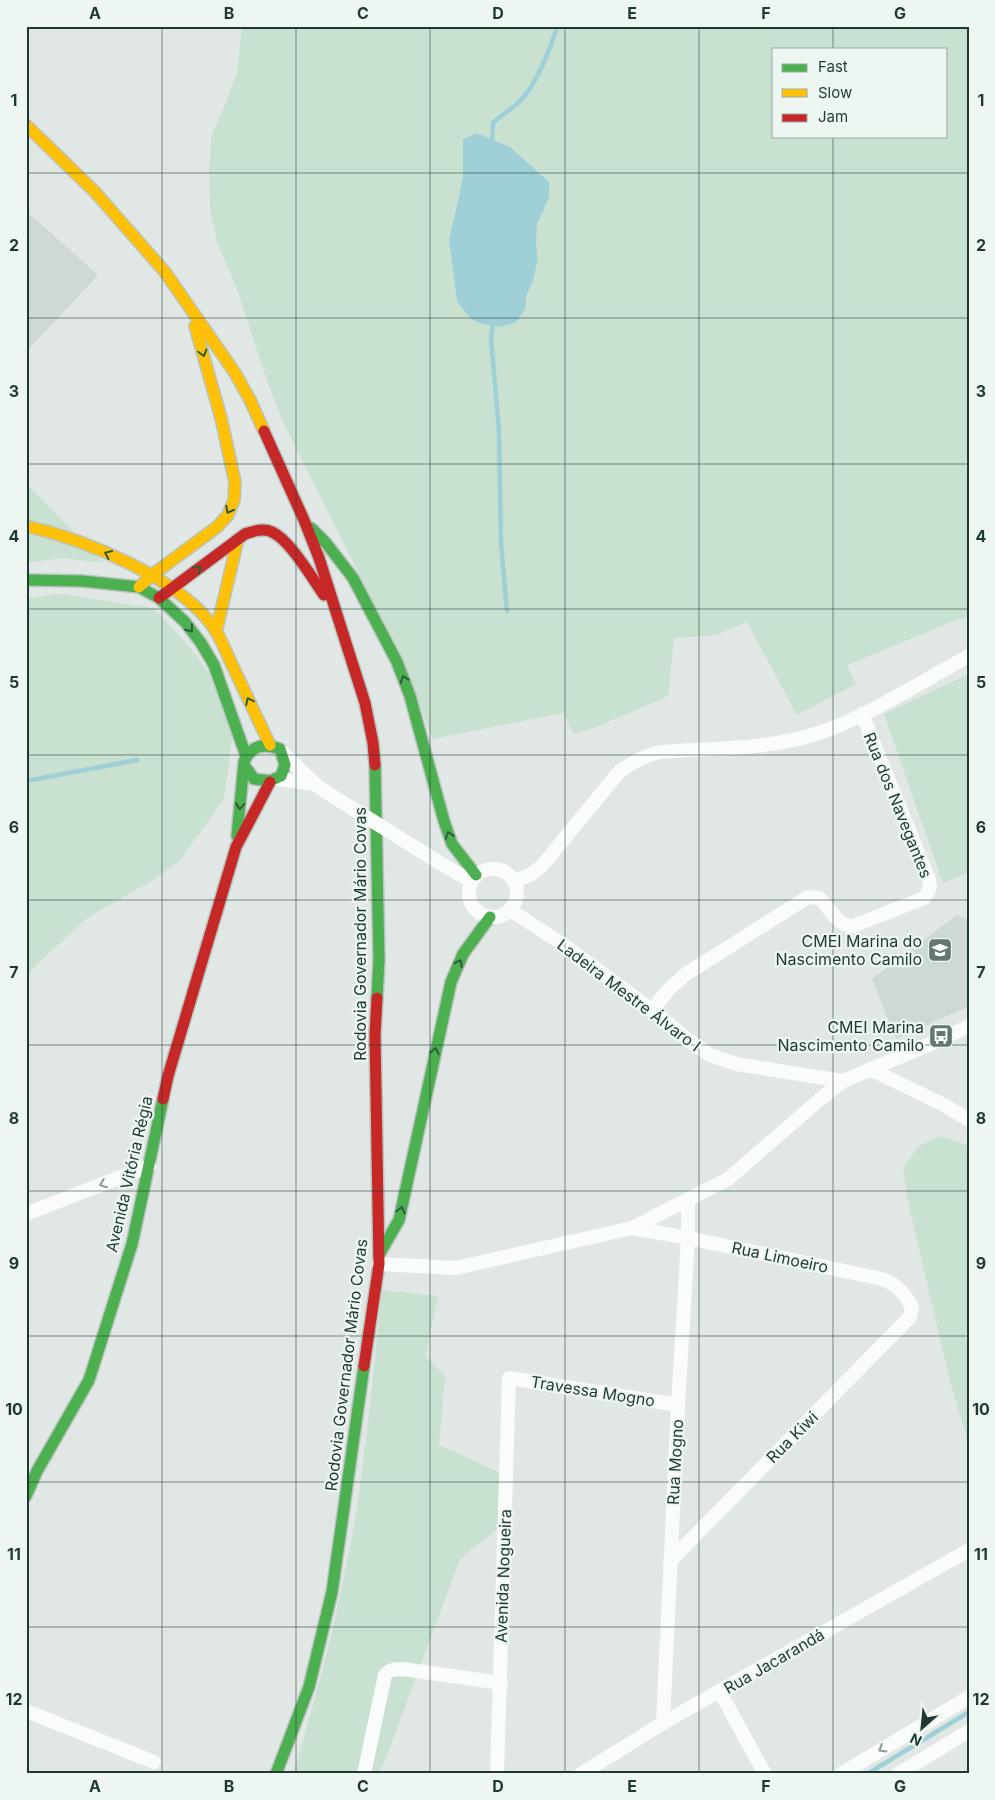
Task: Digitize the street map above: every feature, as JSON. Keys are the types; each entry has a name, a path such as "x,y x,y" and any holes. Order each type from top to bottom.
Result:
{"main road":[{"name":"Rodovia Governador Mário Covas","path":"26,125 95,192 165,272 234,373 250,400 319,558 365,703 373,743 376,780 379,960 375,1035 379,1258 332,1592 309,1687 276,1774"},
{"path":"139,587 152,575 217,527 228,515 234,500 235,482 221,418 189,306"},
{"path":"304,520 326,543 353,578 392,653 410,696 452,844 474,878"},
{"path":"26,526 54,532 152,575 172,588 202,613 216,632 275,747 286,764 284,772 274,780 254,779 245,761 214,666 201,643 185,622 159,598 139,587 26,580"},
{"path":"159,598 245,534 258,530 271,532 286,543 336,611"},
{"path":"216,632 238,539"},
{"path":"245,761 252,749 260,745 275,747"},
{"name":"Avenida Vitória Régia","path":"26,1496 37,1471 89,1380 132,1244 168,1076 236,847 245,761"},
{"name":"Avenida Vitória Régia","path":"236,847 274,780"},
{"path":"379,1258 399,1220 451,982 463,954 490,917"}],"street":[{"path":"514,882 530,875 541,867 619,772 645,756 660,752 772,744 820,732 862,714 969,656"},
{"name":"Rua dos Navegantes","path":"652,1010 669,989 686,974 808,897 819,898 840,922 853,926 924,898 929,892 929,880 862,714"},
{"path":"275,747 321,788 440,863 474,878"},
{"path":"274,780 321,788"},
{"path":"488,869 502,870 514,882 517,895 515,903 510,910 499,916 490,917 479,913 470,902 468,894 474,878 488,869"},
{"name":"Ladeira Mestre Álvaro I","path":"510,910 567,947 710,1055 736,1064 843,1081"},
{"path":"379,1258 456,1268 632,1228 728,1179 843,1081 969,1026"},
{"path":"870,1069 944,1105 969,1120"},
{"path":"26,1214 149,1166"},
{"name":"Rua Mogno","path":"662,1723 688,1238 688,1201"},
{"name":"Rua Limoeiro","path":"632,1228 688,1238 888,1281 900,1289 912,1307 912,1312"},
{"name":"Rua Kiwi","path":"670,1561 906,1321 912,1312"},
{"name":"Travessa Mogno","path":"509,1378 678,1405"},
{"name":"Avenida Nogueira","path":"497,1774 509,1378"},
{"name":"Rua Jacarandá","path":"581,1774 662,1723 969,1550"},
{"path":"364,1774 385,1675 388,1672 403,1669 500,1683"},
{"path":"720,1692 765,1774"},
{"path":"841,1774 969,1697"},
{"path":"26,1711 154,1762"},
{"path":"898,1774 969,1731"}],"shaded area":[{"path":"26,211 98,275 26,352"},
{"name":"CMEI Marina do Nascimento Camilo","path":"957,915 969,921 969,1006 896,1039 872,979"}],"green space":[{"path":"242,26 969,26 969,617 956,620 847,665 856,684 797,715 747,622 716,635 674,638 668,696 596,727 573,734 563,713 433,739 395,646 282,420 262,366 237,288 217,243 210,208 209,169 212,134 237,72","holes":["477,133 510,147 549,197 537,225 536,243 538,260 533,281 527,294 525,309 453,218 463,177 463,139"]},
{"path":"26,483 104,563 62,558 26,563"},
{"path":"59,594 154,608 190,648 214,679 232,738 224,799 180,860 155,879 87,918 36,965 26,980 26,598"},
{"path":"969,674 969,872 943,883 884,714"},
{"path":"940,1136 969,1146 969,1446 950,1381 909,1206 903,1168 919,1146"},
{"path":"382,1290 438,1296 425,1356 445,1376 439,1445 503,1474 498,1528 460,1559 386,1758 378,1774 293,1774 328,1648 355,1520"}],"water":[{"path":"477,133 510,147 549,182 549,197 537,225 536,243 538,259 533,281 527,294 525,309 516,322 501,327 482,324 471,319 457,301 449,240 463,177 463,139"}],"waterway":[{"path":"492,143 493,123 526,95 547,55 557,26"},
{"path":"493,321 491,339 499,430 501,544 507,611"},
{"path":"26,781 137,760"},
{"path":"867,1774 969,1712"}],"traffic: fast":[{"path":"311,528 326,543 353,578 397,662 410,696 452,844 476,875"},
{"path":"26,580 82,581 139,587 159,598 185,622 201,643 214,665 246,756"},
{"path":"237,836 244,762 247,756 259,747 274,747 280,749 285,765 281,776 270,781 254,779 244,765"},
{"path":"375,765 379,960 377,998"},
{"path":"380,1253 399,1220 451,982 463,954 490,917"},
{"path":"26,1496 37,1471 89,1380 132,1244 163,1099"},
{"path":"276,1774 309,1687 332,1592 364,1366"}],"traffic: slow":[{"path":"26,125 95,192 165,272 235,373 264,431"},
{"path":"139,587 152,575 217,527 228,515 234,500 235,482 221,418 195,326"},
{"path":"26,526 103,551 157,578 181,594 201,612 219,636 270,745"},
{"path":"216,632 238,539"}],"traffic: jam":[{"path":"264,431 319,558 365,703 373,743 375,765"},
{"path":"159,598 245,534 262,530 272,532 286,543 324,595"},
{"path":"163,1099 168,1076 236,847 270,782"},
{"path":"364,1366 379,1264 375,1035 377,998"}],"place":[{"name":"CMEI Marina do Nascimento Camilo","path":"940,950"},
{"name":"CMEI Marina Nascimento Camilo","path":"941,1036"}]}
